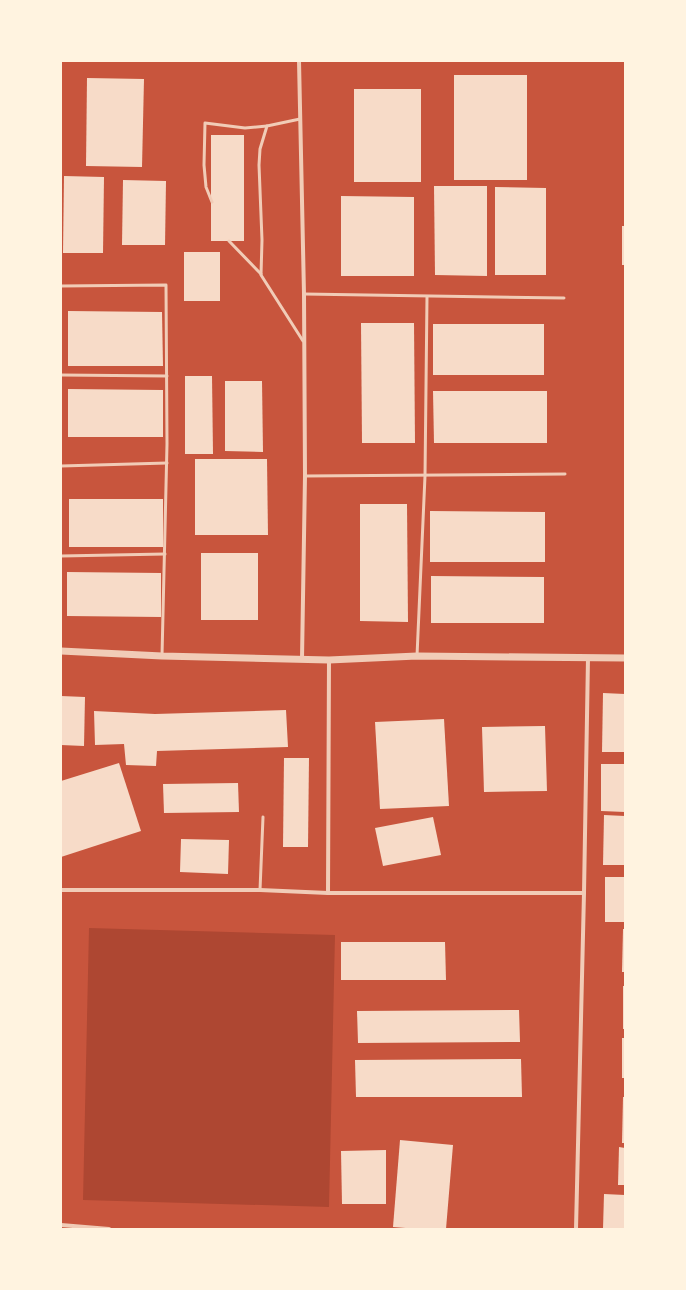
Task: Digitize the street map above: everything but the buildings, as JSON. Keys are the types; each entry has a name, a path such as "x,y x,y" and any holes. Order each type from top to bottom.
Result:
{"street":[{"path":"299,61 304,294 303,342 305,476 302,659"},
{"path":"61,651 162,656 329,660 417,656 625,658"},
{"path":"576,1229 588,658"},
{"path":"328,893 329,660"},
{"path":"61,890 260,890 328,893 584,893"},
{"path":"61,1225 109,1229"}],"lane":[{"path":"212,202 206,187 204,165 205,124 245,128 267,126 300,119"},
{"path":"261,275 262,240 259,166 260,149 267,126"},
{"path":"229,241 261,275 303,342"},
{"path":"61,286 166,285 167,464 162,656"},
{"path":"304,294 564,298"},
{"path":"417,656 426,476 427,297"},
{"path":"61,376 167,376"},
{"path":"61,466 167,464"},
{"path":"305,476 565,474"},
{"path":"61,556 164,554"},
{"path":"260,890 263,817"}],"shaded area":[{"path":"89,928 335,935 329,1207 83,1200"}]}
